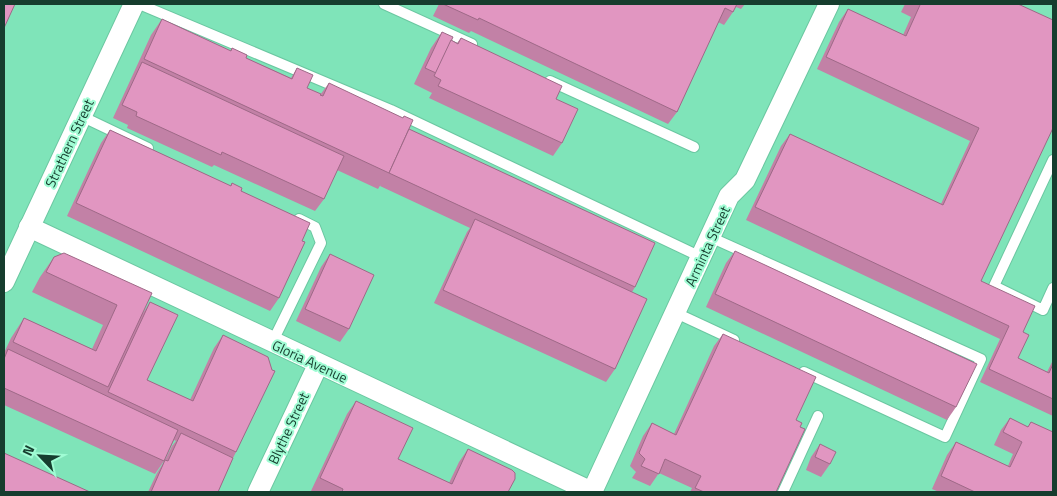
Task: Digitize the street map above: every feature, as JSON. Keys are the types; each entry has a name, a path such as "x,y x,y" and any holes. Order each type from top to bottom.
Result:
{"street":[{"name":"Strathern Street","path":"4,282 134,4"},
{"name":"Arminta Street","path":"592,492 729,196 745,180 829,4"},
{"name":"Gloria Avenue","path":"29,227 318,365 592,492"},
{"name":"Blythe Street","path":"258,492 318,365"}],"lane":[{"path":"139,4 391,110 701,257"},
{"path":"384,4 485,50"},
{"path":"537,75 694,147"},
{"path":"81,116 154,151"},
{"path":"1053,160 994,286 1043,310 1053,288"},
{"path":"272,343 321,243 315,227 288,214"},
{"path":"710,238 981,359 945,437 792,367"},
{"path":"676,313 748,346"},
{"path":"783,492 818,416"}],"shaded area":[{"path":"4,4 1053,4 1053,492 4,492"}],"building":[{"path":"4,4 15,4 4,28"},
{"path":"443,4 737,4 733,12 725,8 677,112 479,18 478,20"},
{"path":"919,4 1018,4 1053,20 1053,128 981,281 1035,306 1023,332 1029,335 1018,358 1049,373 1053,364 1053,399 989,369 1009,326 755,207 790,134 943,205 979,128 826,57 848,9 906,36"},
{"path":"162,19 231,51 232,48 247,55 246,58 292,79 297,68 313,75 307,88 320,95 323,96 329,83 403,118 404,116 413,120 389,173 144,59"},
{"path":"442,32 453,37 436,73 425,68"},
{"path":"461,38 562,86 556,99 578,109 562,143 438,86 441,80 434,76 451,40 458,44"},
{"path":"142,62 344,156 324,199 222,152 221,155 136,116 137,112 122,105"},
{"path":"409,129 655,243 635,287 389,173"},
{"path":"110,130 231,186 232,183 242,188 241,191 310,223 302,241 305,242 279,298 76,203"},
{"path":"475,219 647,299 615,369 443,290"},
{"path":"735,251 977,364 956,407 715,294"},
{"path":"64,253 152,293 108,387 13,342 24,318 96,351 117,305 46,272 54,257"},
{"path":"330,254 374,275 349,329 305,309"},
{"path":"150,302 178,315 147,380 193,401 223,335 268,357 272,370 275,371 236,452 108,392"},
{"path":"723,334 816,377 796,420 802,423 800,427 805,429 776,492 704,492 695,488 701,476 665,459 659,474 641,466 645,459 639,453 652,423 676,435"},
{"path":"8,349 178,430 164,461 4,388 4,359"},
{"path":"356,401 413,428 398,459 452,484 468,449 515,473 515,479 508,492 342,492 343,489 320,478"},
{"path":"1010,418 1028,427 1031,422 1053,432 1053,492 975,492 941,476 956,442 1010,467 1022,442 1003,432"},
{"path":"181,433 233,458 218,492 151,492 165,460 168,461"},
{"path":"820,444 836,452 830,464 815,457"},
{"path":"4,453 90,492 4,492"}]}
